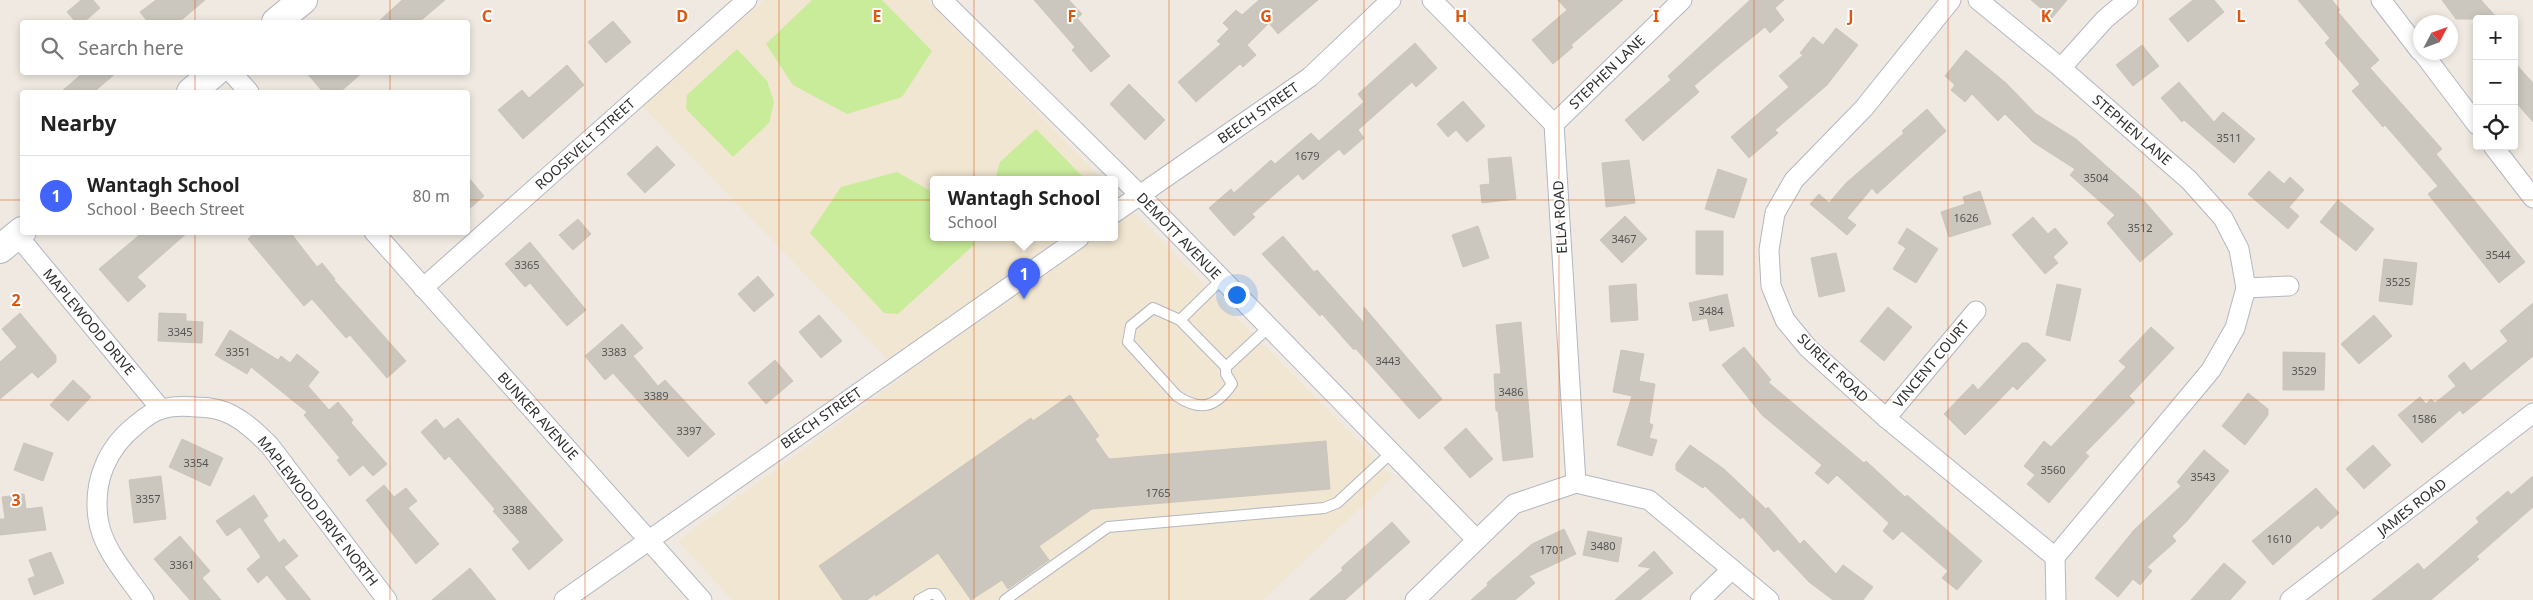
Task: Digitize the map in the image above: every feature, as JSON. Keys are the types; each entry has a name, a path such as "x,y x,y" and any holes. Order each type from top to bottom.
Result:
{"main road":[{"path":"278,20 303,0"},
{"path":"193,90 211,75"}],"street":[{"name":"ROOSEVELT STREET","path":"423,288 747,0"},
{"name":"DEMOTT AVENUE","path":"942,0 1140,195 1476,539"},
{"name":"BEECH STREET","path":"1118,210 1310,77 1391,0"},
{"path":"1432,0 1554,124"},
{"name":"STEPHEN LANE","path":"1554,124 1682,0"},
{"name":"SURELE ROAD","path":"1951,0 1864,108 1794,180 1775,213 1769,250 1771,286 1785,320 1808,348 1886,418 2055,557"},
{"name":"STEPHEN LANE","path":"1978,0 2061,68 2189,180 2223,218 2239,249 2246,288 2235,328 2210,370 2055,557"},
{"path":"2061,68 2105,19 2128,0"},
{"path":"2381,0 2413,42"},
{"path":"2427,60 2473,120"},
{"path":"235,75 247,90"},
{"name":"ELLA ROAD","path":"1554,124 1576,484"},
{"path":"2496,150 2533,198"},
{"name":"BUNKER AVENUE","path":"377,235 702,600"},
{"name":"MAPLEWOOD DRIVE","path":"13,238 161,409"},
{"name":"BEECH STREET","path":"564,600 1075,241"},
{"path":"2246,288 2289,286"},
{"name":"VINCENT COURT","path":"1886,418 1976,311"},
{"name":"MAPLEWOOD DRIVE NORTH","path":"161,409 186,406 209,407 231,414 253,428 270,446 387,600"},
{"path":"144,600 105,542 98,520 97,496 100,475 109,454 123,435 161,409"},
{"name":"JAMES ROAD","path":"2290,600 2533,414"},
{"path":"1415,600 1514,504 1576,484 1649,500 1769,600"},
{"path":"2055,557 2056,600"},
{"path":"1700,600 1732,569"}],"lane":[{"path":"1180,320 1222,279"},
{"path":"1153,308 1180,320 1226,367 1226,374 1232,384 1222,399 1200,406 1186,402 1177,396 1128,342 1131,326 1153,308"},
{"path":"1226,367 1269,327"},
{"path":"1006,600 1108,527 1324,508 1337,503 1392,452"},
{"path":"919,600 930,594 936,594 940,600"}],"shaded area":[{"path":"764,0 927,0 1099,176 930,176 930,241 1118,241 1118,196 1393,477 1263,600 732,600 678,541 904,376 642,106"}],"green space":[{"path":"812,0 882,0 932,51 902,97 847,114 793,85 766,44"},
{"path":"737,49 767,81 774,102 769,123 733,157 686,109 687,95"},
{"path":"1036,129 1082,176 996,176 1000,162"},
{"path":"897,172 930,191 930,241 973,241 975,244 898,314 884,313 810,233 841,187"}],"building":[{"path":"81,0 93,0 100,8 86,20 74,20 67,12"},
{"path":"156,0 205,0 181,20 146,20 140,12"},
{"path":"402,0 445,0 421,20 380,20"},
{"path":"1034,0 1069,0 1082,14 1077,18 1110,56 1091,72 1072,50 1075,47"},
{"path":"1259,0 1318,0 1278,34 1269,23 1247,45 1256,55 1243,67 1240,64 1196,102 1178,82 1221,44 1217,41 1229,29 1223,23 1236,10 1242,15"},
{"path":"1558,0 1623,0 1571,45 1573,47 1553,64 1532,40 1567,10"},
{"path":"1750,0 1784,0 1775,8 1784,20 1770,33 1765,27 1723,61 1694,86 1699,92 1643,141 1625,120 1671,80 1668,76"},
{"path":"2031,0 2067,0 2052,18"},
{"path":"2193,0 2214,0 2224,12 2188,42 2169,19"},
{"path":"2298,0 2332,0 2340,10 2338,12 2379,60 2370,68 2442,149 2436,154 2525,262 2499,283 2428,194 2438,186 2385,125 2383,127 2352,91 2360,84 2325,43 2330,38"},
{"path":"2442,0 2481,0 2494,15 2473,15 2473,19 2458,19 2458,15 2453,15"},
{"path":"613,21 631,42 606,63 588,42"},
{"path":"1836,28 1858,45 1827,85 1775,130 1778,133 1749,158 1731,137 1789,87 1779,76 1803,55 1800,53 1813,37 1823,45"},
{"path":"1415,43 1437,68 1416,87 1412,82 1358,130 1364,138 1344,155 1339,149 1303,180 1298,174 1252,214 1255,217 1234,236 1209,208 1231,189 1234,193 1271,160 1275,164 1311,133 1319,141 1364,102 1358,94"},
{"path":"2142,45 2159,66 2133,86 2116,65"},
{"path":"1966,50 2006,83 2036,114 2076,139 2139,195 2173,234 2140,262 2107,223 2115,215 2070,175 2075,169 2033,142 2005,114 1998,121 1972,94 1965,102 1951,90 1955,85 1945,76"},
{"path":"567,65 584,85 523,139 498,110 522,90 529,98"},
{"path":"2518,66 2533,83 2533,122 2518,105"},
{"path":"81,75 114,75 96,90 63,90"},
{"path":"309,75 360,75 342,90 321,90"},
{"path":"2179,82 2214,122 2223,112 2255,139 2234,163 2184,120 2182,122 2161,98"},
{"path":"1129,84 1165,120 1145,140 1110,104"},
{"path":"1463,101 1485,126 1467,142 1456,130 1448,137 1437,124"},
{"path":"1927,109 1946,131 1877,194 1872,188 1847,218 1856,225 1847,235 1810,204 1819,194 1829,203 1846,183 1904,133 1902,131"},
{"path":"657,146 675,165 645,193 627,174"},
{"path":"1511,157 1516,199 1482,203 1480,185 1490,184 1488,159"},
{"path":"1629,160 1635,203 1606,207 1602,163"},
{"path":"1718,169 1747,179 1734,218 1705,209"},
{"path":"2269,171 2284,184 2290,177 2304,190 2289,207 2299,216 2288,229 2248,194"},
{"path":"470,179 484,196 470,208"},
{"path":"1980,191 1991,224 1949,237 1941,212 1965,204 1963,197"},
{"path":"2338,200 2374,229 2356,251 2320,222"},
{"path":"1625,216 1647,239 1622,263 1600,240"},
{"path":"2033,217 2048,234 2055,228 2068,243 2053,257 2058,263 2045,274 2012,235"},
{"path":"578,219 591,234 573,250 559,235"},
{"path":"1478,226 1489,258 1463,267 1452,235"},
{"path":"1907,228 1938,249 1916,283 1893,269 1906,248 1898,243"},
{"path":"1696,231 1723,231 1723,275 1696,274"},
{"path":"139,235 185,235 137,277 146,286 128,302 99,269"},
{"path":"252,235 292,235 317,267 322,263 334,280 406,361 387,378 350,335 346,338 312,299 304,306 248,239"},
{"path":"1283,236 1314,272 1317,270 1364,323 1364,307 1442,399 1419,419 1355,348 1354,350 1322,314 1320,316 1262,254"},
{"path":"530,242 586,310 567,326 530,283 525,287 505,264"},
{"path":"1836,253 1845,291 1819,297 1811,258"},
{"path":"2384,259 2417,263 2412,305 2379,301"},
{"path":"758,276 774,295 754,312 738,294"},
{"path":"1636,284 1638,320 1611,322 1609,286"},
{"path":"2057,284 2081,289 2070,341 2046,335"},
{"path":"1727,294 1734,326 1710,331 1707,318 1693,321 1689,303"},
{"path":"2533,303 2533,356 2463,414 2460,410 2422,443 2398,415 2420,397 2426,404 2431,399 2435,403 2456,386 2448,376 2464,362 2471,371 2508,341 2500,331"},
{"path":"1888,307 1912,327 1884,361 1860,341"},
{"path":"20,313 56,356 56,362 38,378 32,372 0,399 0,362 17,347 2,329"},
{"path":"159,313 186,314 186,321 203,322 202,343 158,341"},
{"path":"819,315 842,341 821,358 799,332"},
{"path":"2374,315 2392,336 2359,364 2341,344"},
{"path":"1521,322 1533,457 1503,461 1498,411 1496,411 1494,374 1501,374 1496,325"},
{"path":"622,324 643,348 633,356 658,386 665,380 715,434 688,457 613,373 605,380 585,356"},
{"path":"2151,327 2174,348 2129,396 2135,402 2085,453 2089,456 2049,503 2027,484 2035,475 2024,466 2044,441 2051,447 2126,367 2119,361"},
{"path":"230,330 278,360 281,356 290,363 297,354 319,372 308,386 329,410 338,402 353,420 351,423 387,464 373,476 363,465 350,476 337,460 340,458 304,415 307,412 251,367 247,374 215,355"},
{"path":"2022,343 2028,343 2046,360 2017,390 2013,386 1965,435 1944,414 1973,384 1978,390"},
{"path":"1744,347 1771,380 1768,382 1864,463 1866,461 1905,497 1907,495 1982,561 1957,590 1942,578 1948,571 1902,531 1893,540 1883,531 1889,523 1837,475 1828,484 1815,473 1822,465 1762,415 1722,365"},
{"path":"1621,350 1644,354 1639,381 1655,384 1649,423 1653,425 1649,438 1657,440 1652,456 1617,445 1632,396 1613,392"},
{"path":"2283,352 2325,353 2324,390 2283,390"},
{"path":"775,360 793,381 766,404 748,383"},
{"path":"73,380 91,397 68,421 50,405"},
{"path":"2248,393 2268,409 2268,415 2245,445 2222,426"},
{"path":"1070,395 1099,436 1095,439 1109,459 1326,441 1330,489 1092,509 1039,546 1049,560 1008,589 1002,580 971,600 938,553 876,596 875,594 867,600 843,600 819,566 1031,418 1033,421"},
{"path":"458,418 563,540 529,570 512,549 520,542 493,511 495,509 449,456 445,460 421,432 436,419 444,429"},
{"path":"1466,428 1493,459 1470,478 1444,448"},
{"path":"182,439 223,458 210,486 169,467"},
{"path":"24,443 53,453 43,481 14,470"},
{"path":"1690,445 1724,469 1766,509 1768,507 1800,544 1804,540 1836,574 1843,565 1873,587 1863,600 1833,600 1809,582 1778,549 1774,552 1743,517 1740,519 1705,486 1703,488 1676,470 1676,464"},
{"path":"2373,445 2391,465 2364,489 2346,469"},
{"path":"2204,450 2229,471 2172,536 2176,541 2147,567 2152,571 2140,585 2133,579 2118,597 2095,578 2134,530 2181,486 2177,482"},
{"path":"161,476 166,519 134,523 129,480"},
{"path":"2533,476 2533,507 2476,557 2479,559 2431,600 2372,600 2418,563 2424,570 2479,522 2476,518 2508,491 2511,495"},
{"path":"384,485 394,497 406,488 417,501 408,508 439,544 416,564 366,500"},
{"path":"2316,488 2339,513 2321,529 2318,525 2273,565 2252,541"},
{"path":"24,494 26,509 42,507 46,530 0,535 0,519 5,519 2,497"},
{"path":"254,495 268,516 263,520 279,543 284,539 298,556 284,567 311,600 287,600 267,575 258,583 247,569 261,557 240,527 227,536 216,521"},
{"path":"1392,522 1410,542 1345,600 1309,600 1343,570 1341,568"},
{"path":"1564,529 1576,554 1529,576 1535,583 1515,600 1471,600 1488,585 1487,583 1532,544"},
{"path":"1588,531 1622,538 1618,562 1583,555"},
{"path":"180,536 210,571 202,578 221,600 190,600 154,559"},
{"path":"1654,551 1673,573 1640,600 1615,600 1651,568 1638,566"},
{"path":"51,552 64,583 34,595 28,579 35,576 29,560"},
{"path":"2224,563 2246,582 2230,600 2191,600"},
{"path":"470,568 496,600 432,600"}],"place":[{"name":"Wantagh School","path":"1024,299"}]}
